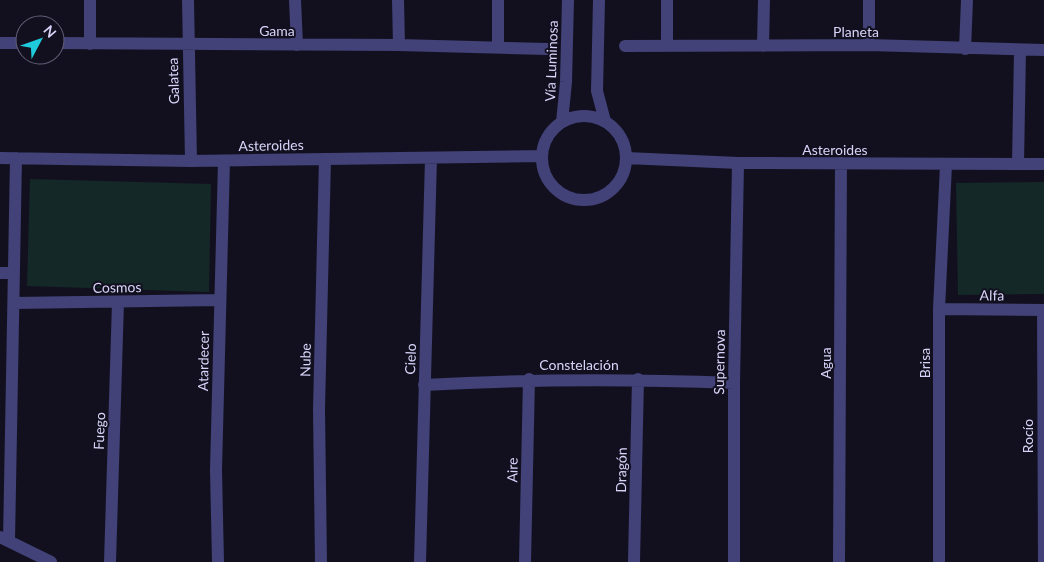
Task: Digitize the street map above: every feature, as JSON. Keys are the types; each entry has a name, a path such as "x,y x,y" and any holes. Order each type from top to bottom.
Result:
{"street":[{"path":"90,0 90,44"},
{"name":"Galatea","path":"188,0 187,44 191,161"},
{"path":"295,0 297,45"},
{"path":"398,0 398,45"},
{"path":"498,0 498,47"},
{"name":"Vía Luminosa","path":"562,122 566,82 568,0"},
{"path":"599,0 597,91 605,122"},
{"path":"667,0 667,46"},
{"path":"764,0 764,46"},
{"path":"869,0 869,45"},
{"path":"965,49 967,0"},
{"path":"0,43 15,43"},
{"name":"Gama","path":"65,44 398,45 547,49"},
{"name":"Planeta","path":"625,46 869,45 1044,50"},
{"path":"1018,164 1020,50"},
{"path":"575,117 591,117 605,122 616,131 623,144 626,158 623,174 616,186 604,195 590,200 576,200 562,194 551,184 544,170 542,156 544,145 551,132 562,122 575,117"},
{"name":"Asteroides","path":"0,158 224,161 542,156"},
{"path":"16,158 14,303 4,539 51,562"},
{"name":"Cielo","path":"420,562 431,158"},
{"name":"Asteroides","path":"626,158 738,163 1044,164"},
{"name":"Nube","path":"321,562 319,409 325,159"},
{"name":"Atardecer","path":"218,562 216,470 224,161"},
{"name":"Supernova","path":"734,562 734,383 738,163"},
{"name":"Agua","path":"839,562 841,163"},
{"name":"Brisa","path":"939,562 939,309 946,165"},
{"path":"0,273 14,273"},
{"name":"Cosmos","path":"14,303 219,300"},
{"name":"Fuego","path":"110,562 118,302"},
{"name":"Alfa","path":"939,309 1043,310"},
{"name":"Rocío","path":"1043,310 1044,561"},
{"name":"Constelación","path":"424,385 529,379 638,379 734,383"},
{"name":"Aire","path":"525,562 529,379"},
{"name":"Dragón","path":"634,562 638,379"}],"green space":[{"path":"30,179 211,184 209,292 27,286"},
{"path":"1044,182 1044,294 958,295 956,183"}]}
